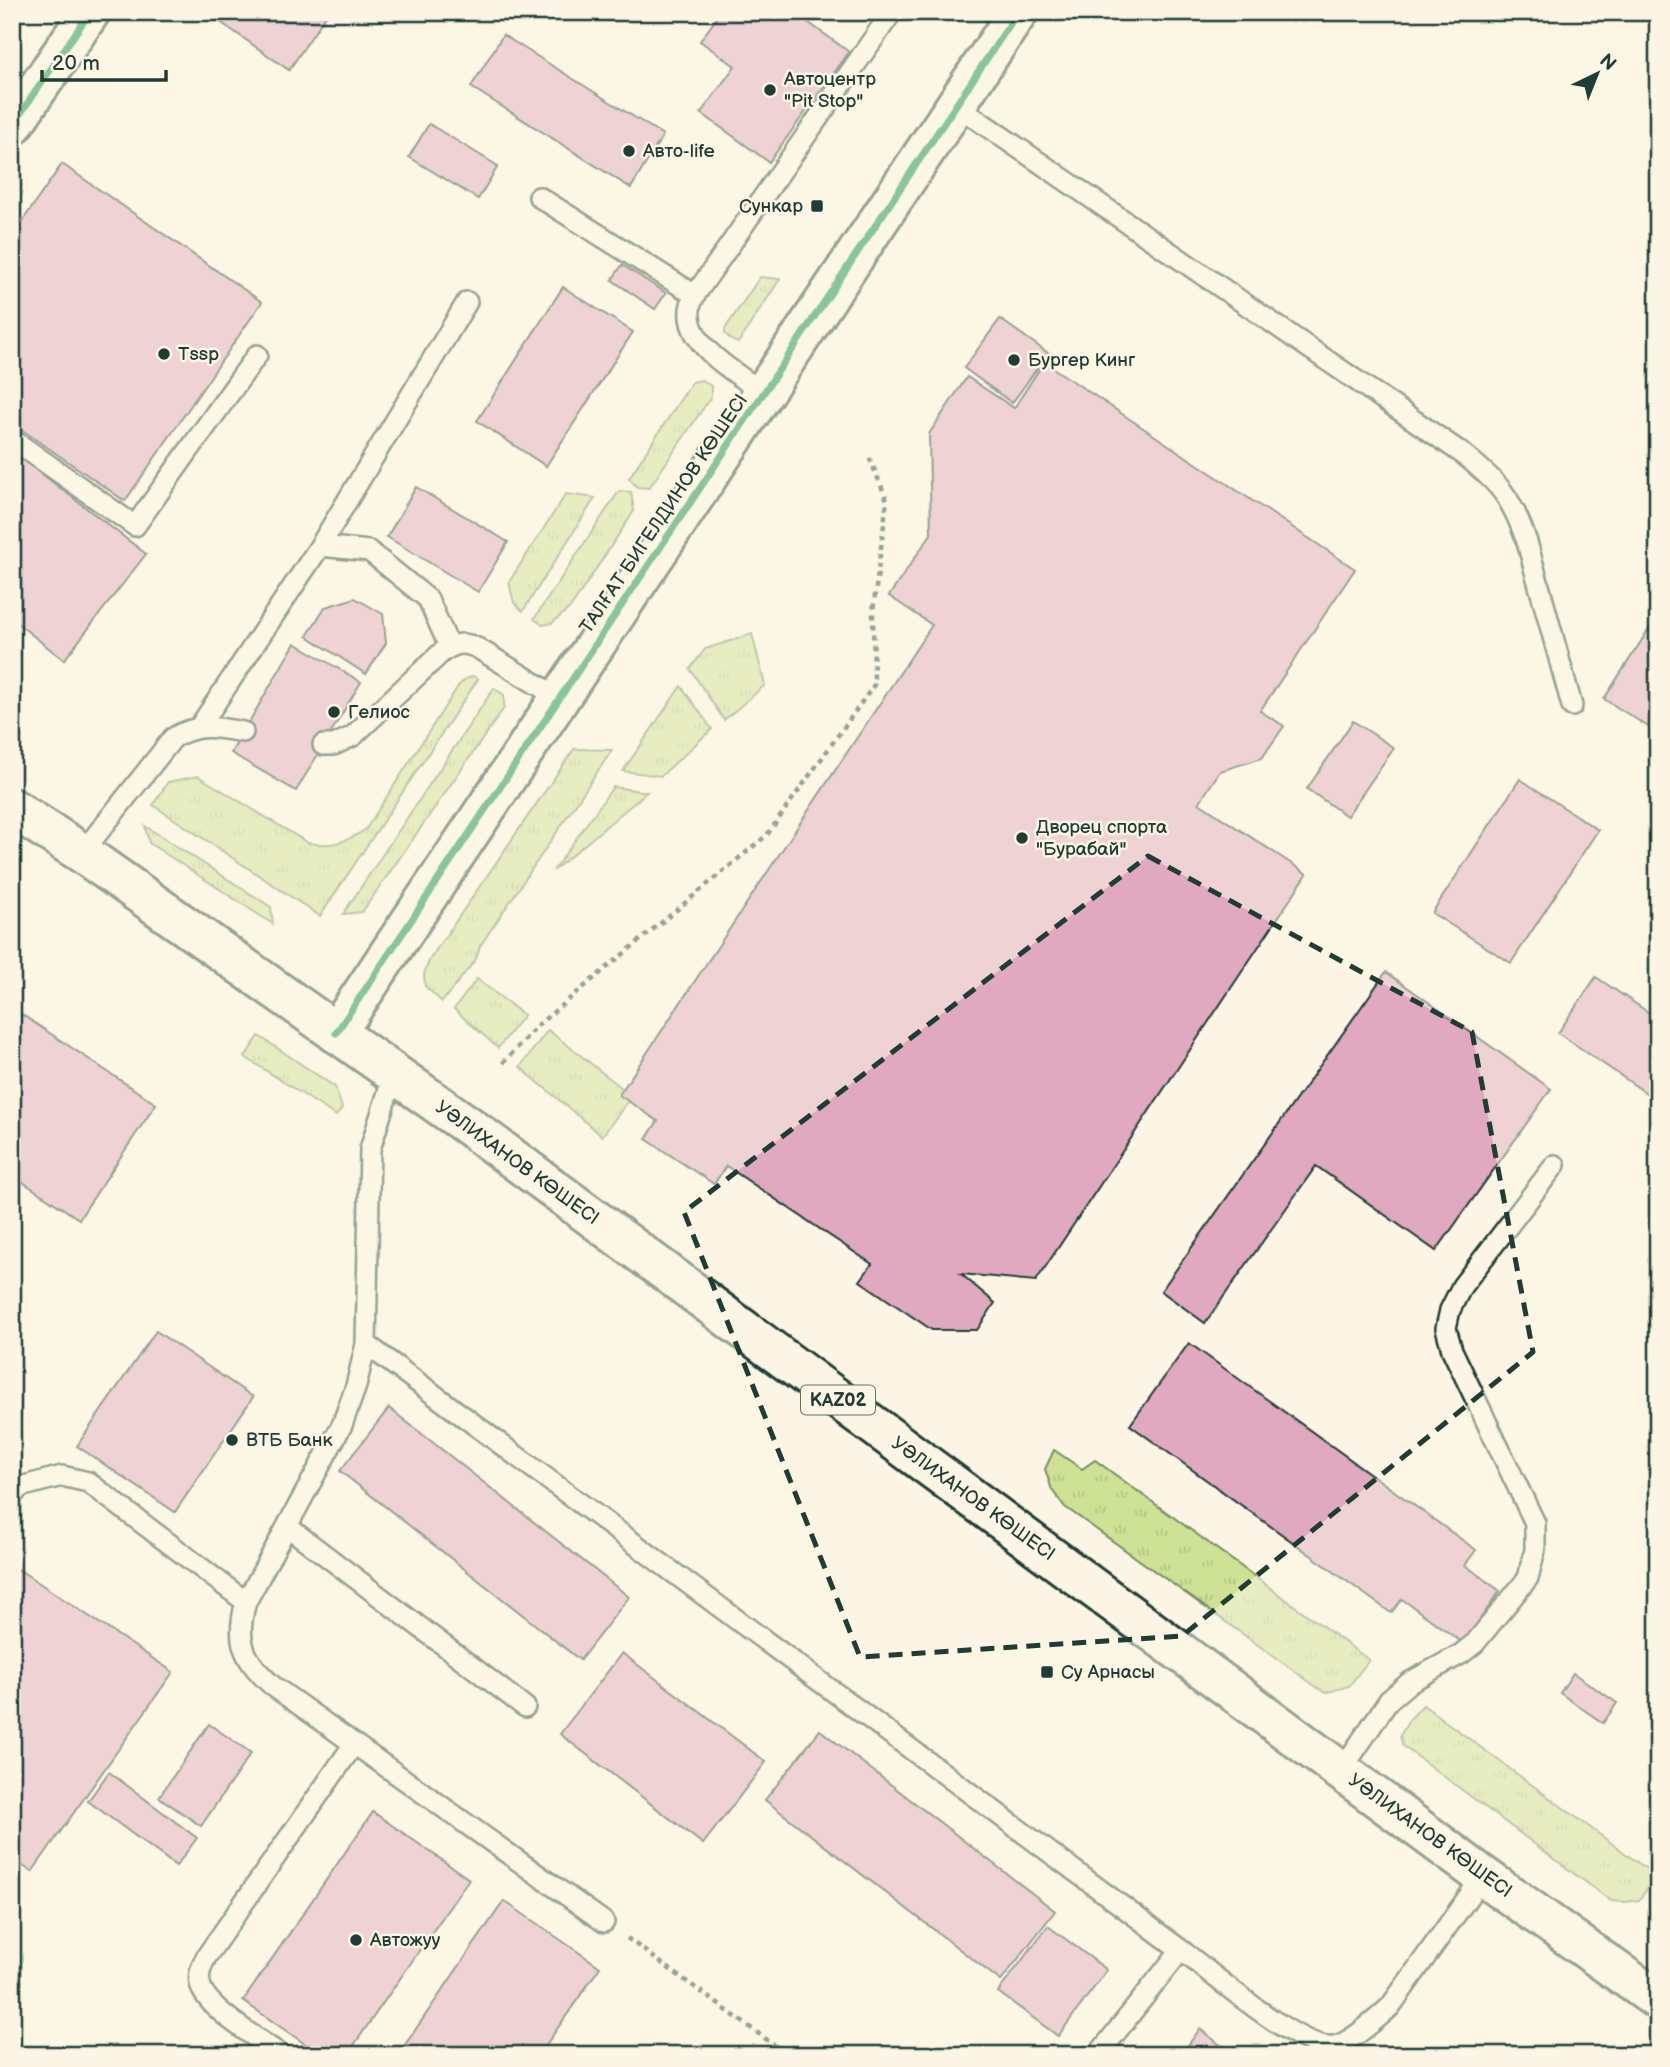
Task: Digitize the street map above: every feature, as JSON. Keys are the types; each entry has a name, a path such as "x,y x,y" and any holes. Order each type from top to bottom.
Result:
{"main road":[{"path":"12,126 90,12"},
{"name":"ТАЛҒАТ БИГЕЛДИНОВ КӨШЕСІ","path":"336,1033 1018,12"},
{"name":"УӘЛИХАНОВ КӨШЕСІ","path":"12,808 82,853 394,1073 1483,1877 1658,2000"}],"lane":[{"path":"764,393 707,351 691,324 690,310 695,295 892,12"},
{"path":"956,105 1486,472 1505,492 1518,516 1572,706"},
{"path":"539,197 695,295"},
{"path":"200,726 320,546 467,302"},
{"path":"12,439 135,526 257,355"},
{"path":"320,546 369,551 428,599 449,646"},
{"path":"323,746 334,745 353,736 449,646 460,643 469,644 559,698"},
{"path":"82,853 162,750 185,730 214,726 243,733"},
{"path":"394,1073 370,1149 366,1344 356,1386 342,1425 246,1602 240,1623 241,1640 257,1673 308,1713 604,1922"},
{"path":"1341,1771 1389,1700 1410,1682 1452,1660 1475,1643 1528,1578 1535,1550 1535,1523 1452,1350 1446,1328 1450,1310 1462,1286 1555,1165"},
{"path":"366,1344 1271,2018 1308,2042 1334,2046 1372,2024 1390,2007 1483,1877"},
{"path":"12,1496 20,1487 62,1476 88,1482 246,1602"},
{"path":"288,1527 525,1707"},
{"path":"282,2055 205,1996 200,1984 200,1971 206,1957 354,1744"},
{"path":"1098,2055 1181,1950"}],"path":[{"path":"503,1063 539,1024 767,835 874,685 873,611 887,500 869,457"},
{"path":"604,1922 788,2055"}],"highlighted area":[{"path":"1148,856 1472,1032 1533,1352 1182,1636 860,1657 684,1212"}],"green space":[{"path":"760,277 780,279 738,343 725,334 725,329"},
{"path":"702,380 711,386 711,397 649,488 637,487 629,478 692,382"},
{"path":"619,491 631,492 634,511 571,607 552,623 543,625 534,619"},
{"path":"566,494 595,498 523,611 514,603 509,582"},
{"path":"752,634 765,685 724,720 690,669 705,649"},
{"path":"473,676 478,679 320,916 153,805 168,782 198,776 308,843 332,844 346,840 366,829 459,685"},
{"path":"681,686 712,729 661,776 623,771"},
{"path":"494,688 504,695 504,708 362,912 343,914"},
{"path":"574,749 612,750 480,946 476,959 442,1002 425,986 424,974 430,959"},
{"path":"613,787 647,792 553,871"},
{"path":"145,826 271,907 273,924 149,843"},
{"path":"477,979 524,1015 498,1048 454,1009"},
{"path":"548,1030 632,1096 602,1136 520,1067"},
{"path":"259,1036 335,1087 342,1108 336,1116 245,1057"},
{"path":"1054,1450 1082,1469 1095,1460 1369,1660 1349,1686 1325,1693 1065,1507 1052,1490 1045,1469"},
{"path":"1423,1705 1656,1876 1639,1900 1611,1901 1403,1746 1400,1736 1409,1720"}],"building":[{"path":"206,12 328,12 289,70"},
{"name":"Автоцентр \"Pit Stop\"","path":"721,12 794,12 849,52 769,162 701,113 735,66 700,41"},
{"path":"503,35 663,135 631,188 471,87"},
{"path":"429,124 498,166 478,199 409,157"},
{"path":"62,164 262,302 125,501 12,423 12,236"},
{"path":"622,265 666,293 655,309 612,280"},
{"path":"563,287 633,332 546,466 477,421"},
{"path":"1000,319 1048,353 1012,403 964,368"},
{"name":"Дворец спорта \"Бурабай\"","path":"1044,362 1355,569 1260,711 1284,726 1262,758 1220,771 1199,803 1307,874 1036,1281 961,1274 995,1303 977,1330 932,1330 860,1281 872,1264 726,1166 714,1184 646,1139 658,1121 619,1095 932,625 889,596 931,534 929,434 967,377 1014,408"},
{"path":"12,451 146,554 64,660 12,619"},
{"path":"416,487 508,542 478,592 387,537"},
{"path":"355,598 383,614 386,643 366,674 307,636 325,607"},
{"path":"1658,615 1658,733 1604,699"},
{"path":"295,643 361,682 296,791 231,753"},
{"path":"1353,721 1394,748 1347,816 1307,789"},
{"path":"1520,779 1598,830 1511,963 1432,913"},
{"path":"1386,972 1551,1089 1436,1251 1316,1166 1205,1323 1161,1291"},
{"path":"1596,977 1658,1019 1658,1101 1558,1033"},
{"path":"12,1008 156,1104 79,1219 12,1175"},
{"path":"156,1331 253,1397 175,1512 77,1446"},
{"path":"1189,1343 1476,1550 1465,1565 1500,1591 1463,1643 1402,1599 1391,1613 1130,1425"},
{"path":"389,1408 629,1597 580,1660 340,1471"},
{"path":"18,1569 173,1672 32,1872 12,1859 12,1577"},
{"path":"622,1653 766,1762 703,1844 560,1734"},
{"path":"1573,1673 1617,1703 1603,1723 1560,1693"},
{"path":"209,1724 251,1753 201,1826 159,1797"},
{"path":"820,1730 1055,1911 1001,1981 765,1800"},
{"path":"109,1772 197,1838 176,1866 88,1801"},
{"name":"Автожуу","path":"373,1812 469,1879 347,2055 321,2055 243,2001"},
{"name":"Автожуу","path":"504,1901 600,1967 539,2055 398,2055"},
{"path":"1048,1926 1107,1970 1058,2036 998,1992"},
{"path":"1200,2029 1233,2055 1181,2055"}],"cycle path":[{"path":"12,126 90,12"},
{"path":"336,1033 1018,12"}],"place":[{"name":"Автоцентр \"Pit Stop\"","path":"770,90"},
{"name":"Авто-life","path":"629,151"},
{"name":"Сункар","path":"817,206"},
{"name":"Tssp","path":"164,354"},
{"name":"Бургер Кинг","path":"1014,360"},
{"name":"Гелиос","path":"334,712"},
{"name":"Дворец спорта \"Бурабай\"","path":"1022,838"},
{"name":"ВТБ Банк","path":"232,1440"},
{"name":"Су Арнасы","path":"1047,1672"},
{"name":"Автожуу","path":"356,1940"}]}
